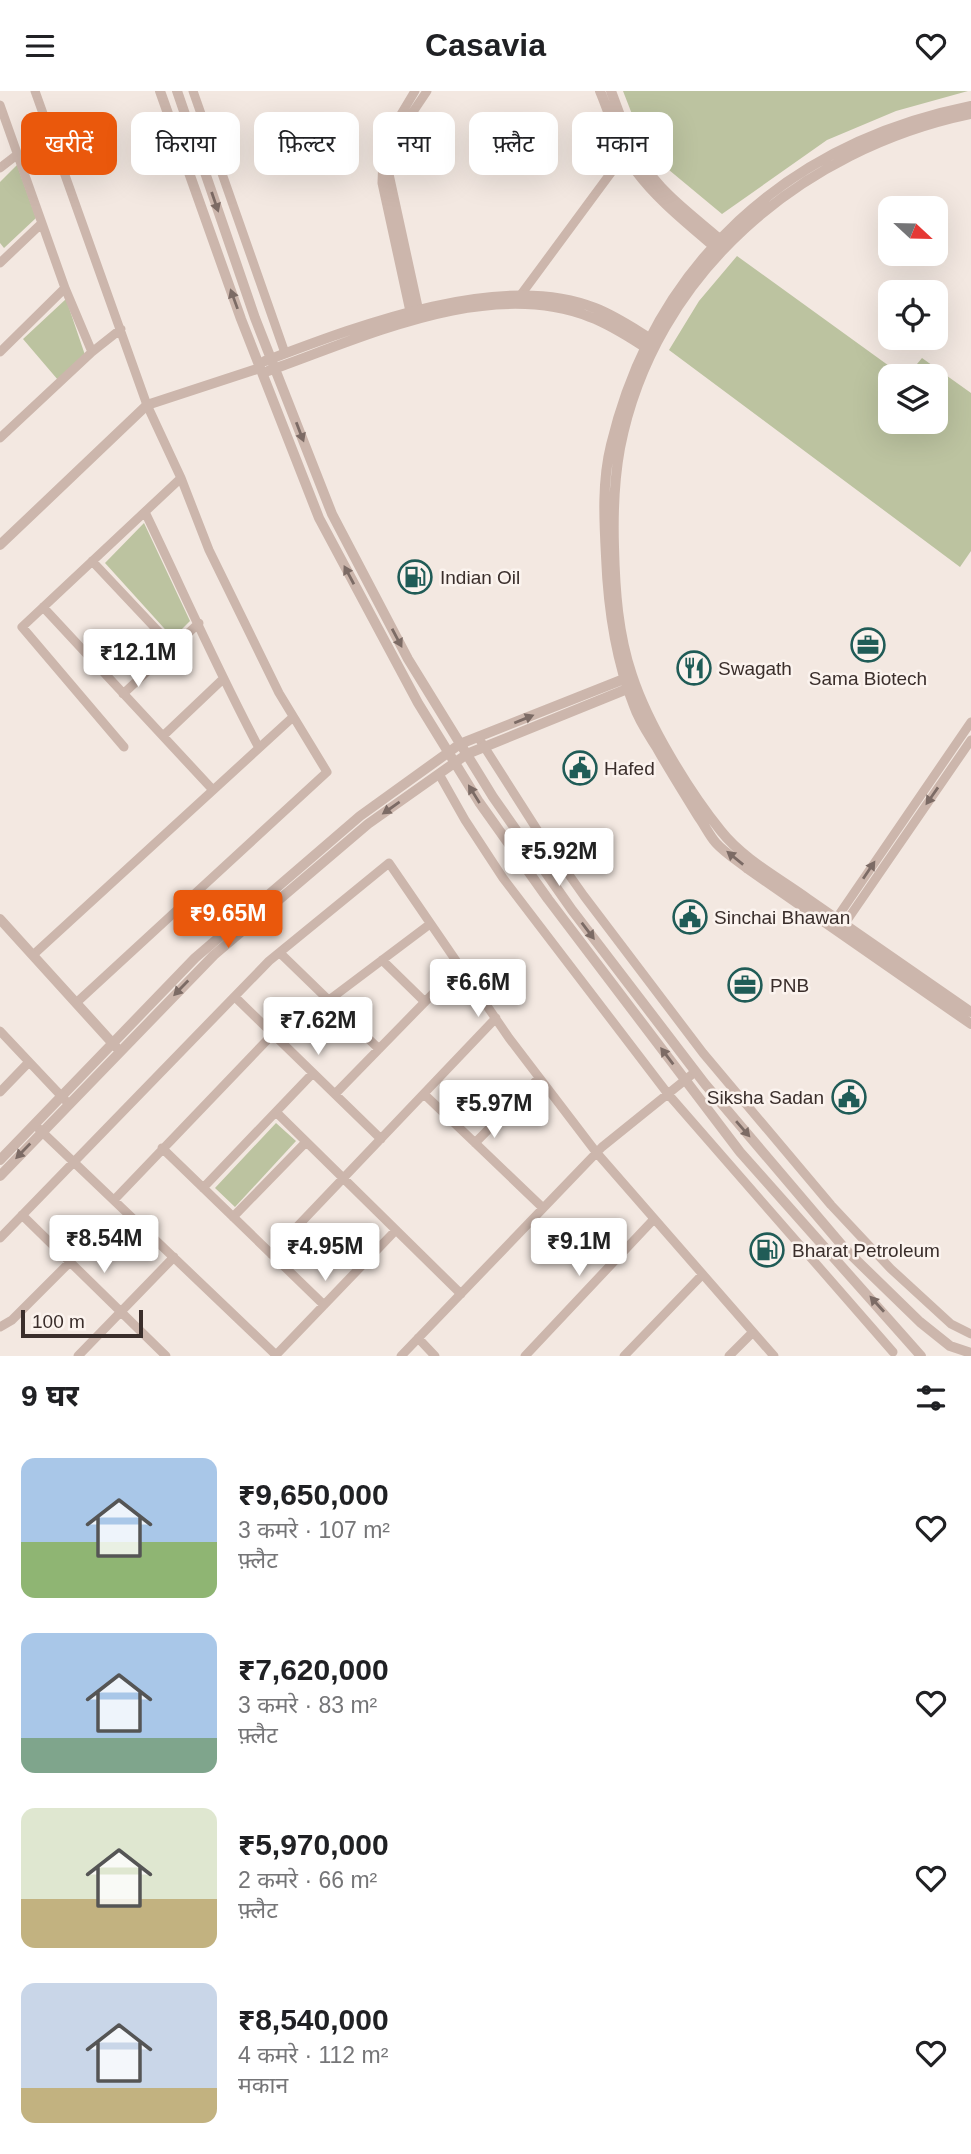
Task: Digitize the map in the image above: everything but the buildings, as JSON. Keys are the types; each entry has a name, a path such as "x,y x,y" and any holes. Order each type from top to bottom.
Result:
{"street":[{"path":"35,91 147,405 181,478 209,550 293,717 327,772 76,1003"},
{"path":"160,91 260,368 318,518 418,703 479,802 548,899 740,1152 921,1356"},
{"path":"177,91 273,363 332,514 408,659 493,797 572,910 695,1072 846,1250 950,1346 971,1353"},
{"path":"193,91 285,353"},
{"path":"415,91 391,131 383,156 382,183 416,316"},
{"path":"416,316 389,174 389,159 400,128 427,91"},
{"path":"600,91 611,112"},
{"path":"611,91 618,112"},
{"path":"0,105 65,288 92,352"},
{"path":"720,246 730,227 773,191 820,161 875,134 934,113 971,106"},
{"path":"971,114 935,121 876,142 822,169 720,246 682,284 659,319 638,384 620,448 613,505 615,580 630,682 715,842 748,869 971,1012"},
{"path":"0,169 18,154"},
{"path":"513,304 523,295 610,175"},
{"path":"652,175 720,246"},
{"path":"0,263 42,223"},
{"path":"0,352 65,288"},
{"path":"273,363 285,353 487,296 523,295 567,300 595,308 652,345"},
{"path":"0,545 147,405 416,316 513,304 565,309 592,317 652,345"},
{"path":"0,438 92,352 121,330"},
{"path":"124,747 22,627 181,478"},
{"path":"145,512 223,679 259,748"},
{"path":"92,561 173,647"},
{"path":"43,607 213,790"},
{"path":"123,694 199,623"},
{"path":"163,736 223,679"},
{"path":"0,1176 38,1128 116,1047 195,958 360,816 460,744 481,742 630,682"},
{"path":"33,955 293,717"},
{"path":"838,925 971,722"},
{"path":"838,925 971,740"},
{"path":"116,1047 214,955 368,824 481,742"},
{"path":"481,742 584,896 689,1036 831,1205 913,1290 951,1324 971,1334"},
{"path":"439,774 503,878 668,1094 893,1352"},
{"path":"0,1238 280,953 389,863 496,1019 596,1153 774,1356"},
{"path":"0,919 116,1047"},
{"path":"329,1000 430,923"},
{"path":"838,925 971,1024"},
{"path":"280,953 379,1049"},
{"path":"382,960 425,1002"},
{"path":"335,1094 460,966"},
{"path":"235,997 381,1139"},
{"path":"271,1254 496,1019"},
{"path":"0,1031 65,1100"},
{"path":"114,1199 273,1034"},
{"path":"0,1092 29,1062"},
{"path":"401,1356 596,1153 695,1072"},
{"path":"203,1188 313,1073"},
{"path":"475,1143 539,1078"},
{"path":"424,1094 543,1208"},
{"path":"275,1112 461,1294"},
{"path":"38,1128 276,1356 396,1230"},
{"path":"0,1160 38,1128"},
{"path":"233,1217 306,1142"},
{"path":"162,1149 324,1305"},
{"path":"22,1215 166,1356"},
{"path":"525,1356 654,1220"},
{"path":"819,1267 832,1255"},
{"path":"78,1356 174,1257"},
{"path":"0,1327 12,1320 70,1262"},
{"path":"624,1356 702,1275"},
{"path":"901,1303 913,1290"},
{"path":"729,1356 752,1333"},
{"path":"418,1338 435,1356"}],"green space":[{"path":"623,91 968,91 896,111 827,140 722,214 673,173 673,112 631,112"},
{"path":"17,165 36,218 4,248 0,243 0,182"},
{"path":"737,256 886,364 878,364 878,434 948,434 948,377 971,393 971,551 960,567 669,350 699,301"},
{"path":"66,299 85,355 58,380 23,339"},
{"path":"922,358 930,364 917,364"},
{"path":"144,523 190,621 173,638 105,563"},
{"path":"276,1123 296,1141 235,1207 215,1188"}],"place":[{"name":"Indian Oil","path":"415,577"},
{"name":"Sama Biotech","path":"868,645"},
{"name":"Swagath","path":"694,668"},
{"name":"Hafed","path":"580,768"},
{"name":"Sinchai Bhawan","path":"690,917"},
{"name":"PNB","path":"745,985"},
{"name":"Siksha Sadan","path":"849,1097"},
{"name":"Bharat Petroleum","path":"767,1250"}]}
